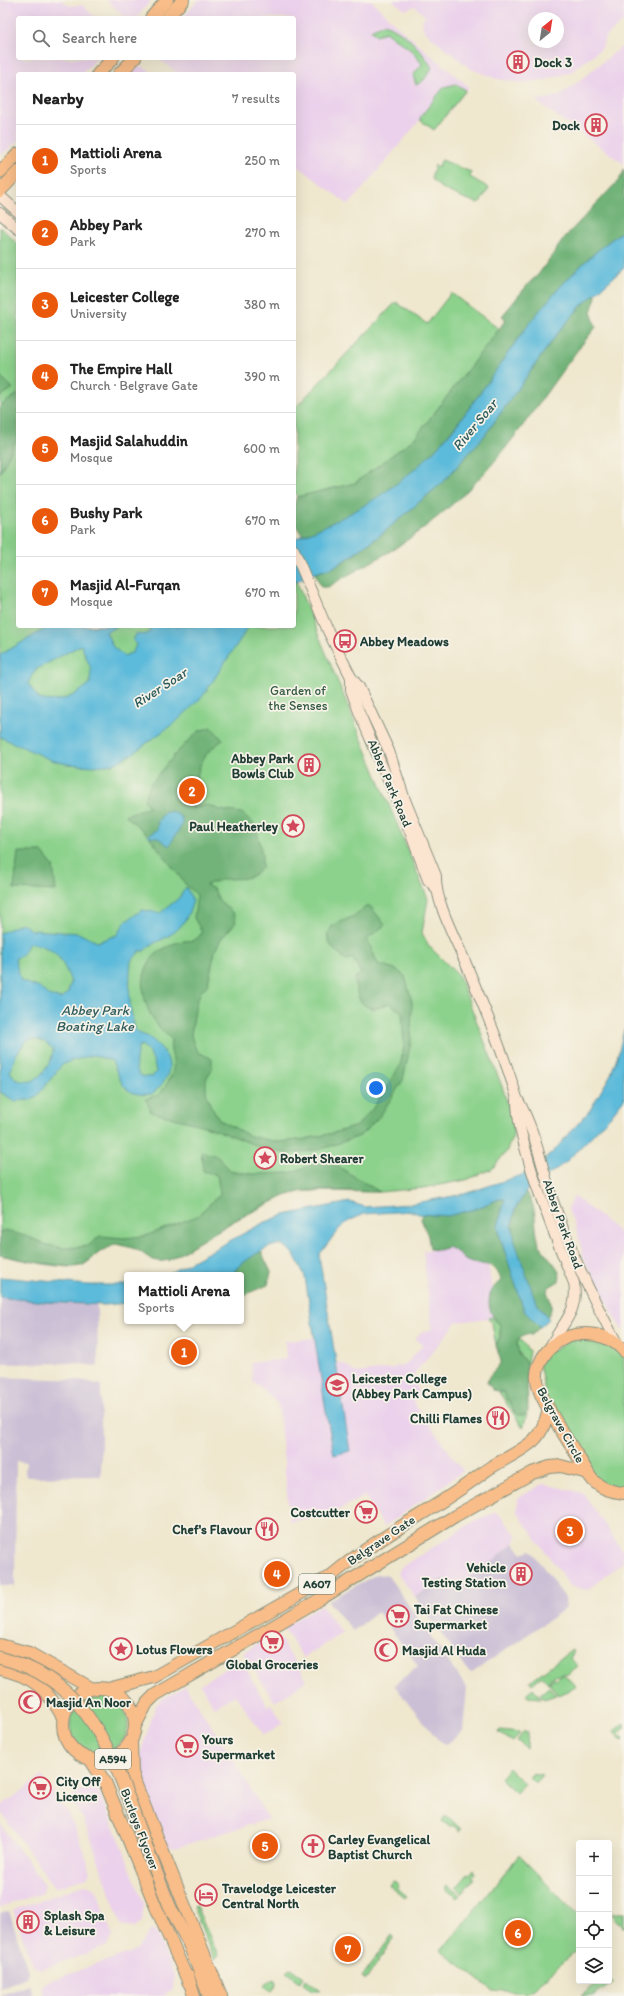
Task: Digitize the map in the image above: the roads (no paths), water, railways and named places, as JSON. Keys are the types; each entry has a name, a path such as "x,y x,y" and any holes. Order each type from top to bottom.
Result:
{"main road":[{"path":"153,16 167,0"},
{"path":"169,16 183,0"},
{"path":"100,72 111,60"},
{"path":"122,72 133,60"},
{"path":"0,172 16,156"},
{"path":"0,191 16,174"},
{"path":"0,196 16,210"},
{"path":"0,213 16,227"},
{"name":"Abbey Park Road","path":"296,555 308,586 351,676 359,687 389,751 405,800 436,876 435,887 484,1008 517,1098 525,1112 550,1191 575,1260 596,1305 622,1349"},
{"name":"Abbey Park Road","path":"517,1098 517,1114 525,1150 541,1201 574,1283 576,1293 573,1309 550,1347"},
{"name":"Belgrave Circle","path":"622,1349 600,1336 581,1334 563,1339 550,1347 539,1364 536,1373 537,1382 549,1409 595,1483 613,1492 624,1493"},
{"name":"Belgrave Gate","path":"108,1688 154,1677 331,1576 403,1525 474,1481 484,1472 533,1441 541,1431 549,1409"},
{"name":"Belgrave Gate","path":"136,1724 147,1702 160,1692 322,1598 455,1516 532,1473 550,1467 561,1466 588,1473"},
{"path":"0,1645 29,1653 91,1688"},
{"name":"Burleys Flyover","path":"0,1658 27,1666 62,1687 82,1708 97,1727 116,1766 170,1908 182,1947 189,1983"},
{"name":"A594","path":"0,1669 23,1676 38,1683 54,1701 63,1717 64,1734 69,1745 76,1752 90,1760 105,1782 194,1996"},
{"path":"63,1717 67,1707 81,1692 91,1688 108,1688 119,1693 128,1701 134,1712 136,1724"},
{"name":"A594","path":"136,1724 131,1742 132,1772 136,1785 222,1996"},
{"name":"A594","path":"90,1760 109,1759 126,1749 131,1742"},
{"name":"A594","path":"170,1908 189,1944 209,1996"}],"water":[{"name":"River Soar","path":"624,230 624,268 580,307 557,334 485,435 443,482 383,533 350,557 332,568 296,581 296,538 349,514 383,494 429,456 456,426 536,315 571,275 610,240"},
{"name":"River Soar","path":"47,628 114,628 106,632 113,647 124,656 133,652 136,645 133,640 137,633 144,635 150,632 149,628 248,628 203,696 177,721 132,754 114,764 95,766 67,764 51,760 0,737 0,655","holes":["81,645 91,669 90,683 73,696 53,701 39,699 28,683 35,670"]},
{"path":"165,811 174,812 182,818 182,825 169,846 157,837 149,837 148,835 157,830 158,821"},
{"name":"Abbey Park Boating Lake","path":"186,887 193,901 187,916 179,929 153,944 143,952 141,950 131,961 130,1003 135,1028 137,1032 148,1037 158,1045 168,1059 168,1073 160,1087 152,1094 142,1094 129,1091 121,1082 112,1061 93,1055 62,1065 37,1096 30,1100 15,1101 0,1092 0,933 22,923 31,930 78,933 97,942 117,935 125,922 142,910 160,913 179,898","holes":["29,943 52,951 61,960 71,982 68,992 61,999 48,995 40,988 21,981 15,959 23,954","33,1039 45,1042 53,1049 50,1062 44,1070 34,1080 27,1082 15,1079 10,1071 16,1055 26,1041","142,1045 153,1060 156,1072 152,1077 141,1076 138,1072 136,1066 138,1047"]},
{"path":"624,1029 624,1099 610,1117 566,1162 527,1190 515,1209 512,1225 515,1242 536,1302 549,1319 540,1327 525,1312 500,1237 498,1226 505,1199 499,1199 475,1209 448,1216 419,1214 411,1211 364,1214 349,1221 339,1229 319,1255 350,1451 334,1455 305,1277 299,1263 290,1250 281,1245 270,1247 250,1258 235,1270 235,1272 172,1272 263,1223 284,1215 350,1202 365,1207 410,1204 464,1194 522,1175 551,1154 590,1110 611,1074 619,1051"},
{"path":"0,1277 88,1285 124,1285 124,1303 105,1305 45,1302 0,1297"}],"place":[{"name":"Dock 3","path":"518,62"},
{"name":"Dock","path":"596,125"},
{"name":"Abbey Meadows","path":"345,641"},
{"name":"Abbey Park Bowls Club","path":"309,765"},
{"name":"Abbey Park","path":"192,791"},
{"name":"Paul Heatherley","path":"293,826"},
{"name":"Robert Shearer","path":"265,1158"},
{"name":"Mattioli Arena","path":"184,1352"},
{"name":"Leicester College (Abbey Park Campus)","path":"337,1385"},
{"name":"Chilli Flames","path":"498,1418"},
{"name":"Costcutter","path":"366,1512"},
{"name":"Chef's Flavour","path":"267,1529"},
{"name":"Leicester College","path":"570,1531"},
{"name":"The Empire Hall","path":"277,1574"},
{"name":"Vehicle Testing Station","path":"521,1574"},
{"name":"Tai Fat Chinese Supermarket","path":"398,1616"},
{"name":"Global Groceries","path":"272,1642"},
{"name":"Lotus Flowers","path":"121,1649"},
{"name":"Masjid Al Huda","path":"386,1650"},
{"name":"Masjid An Noor","path":"30,1702"},
{"name":"Yours Supermarket","path":"187,1746"},
{"name":"City Off Licence","path":"40,1788"},
{"name":"Masjid Salahuddin","path":"265,1846"},
{"name":"Carley Evangelical Baptist Church","path":"313,1846"},
{"name":"Travelodge Leicester Central North","path":"206,1895"},
{"name":"Splash Spa & Leisure","path":"28,1922"},
{"name":"Bushy Park","path":"518,1933"},
{"name":"Masjid Al-Furqan","path":"348,1949"}],"park label":[{"name":"Garden of the Senses","path":"298,698"}]}
